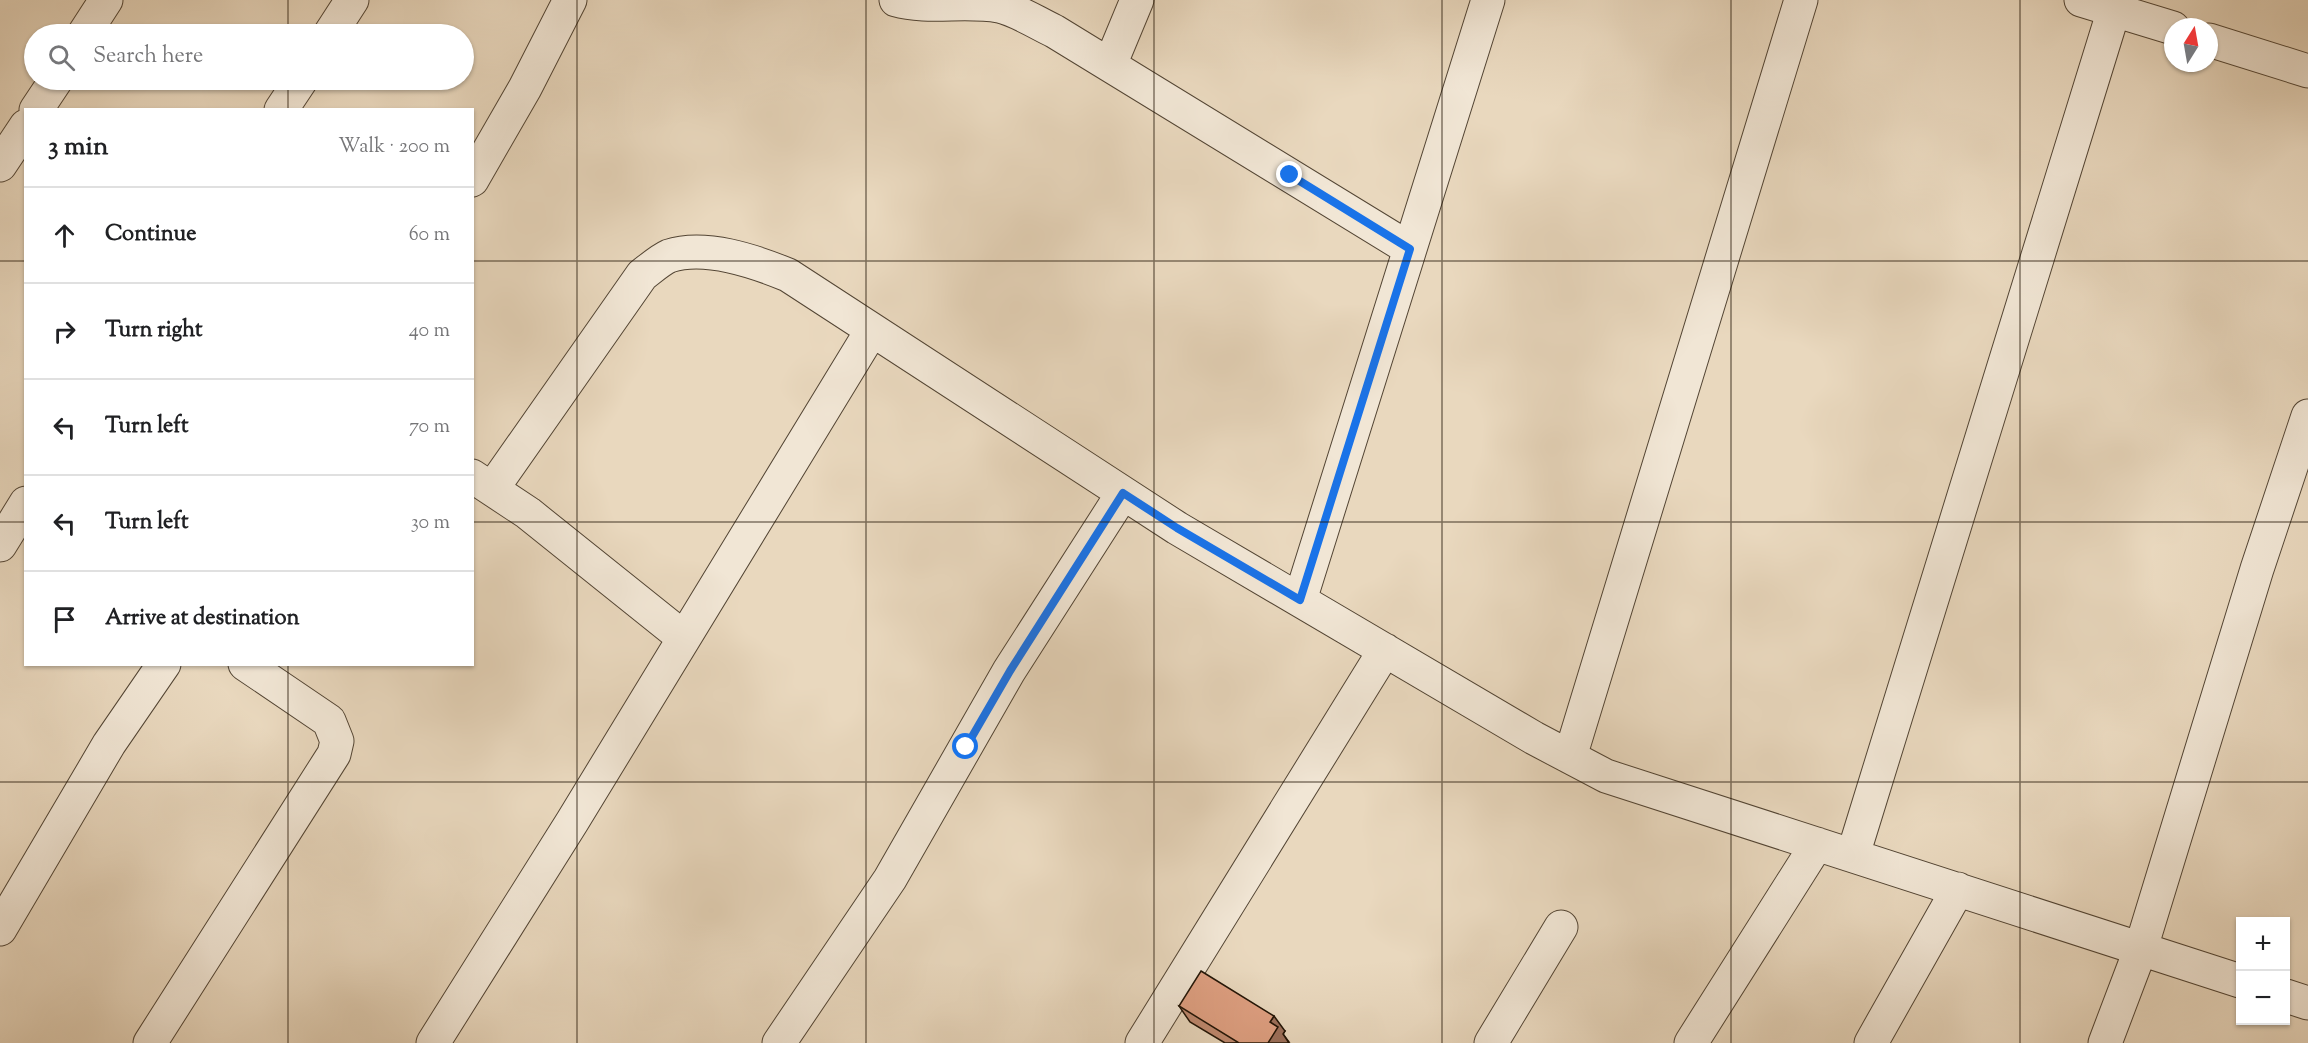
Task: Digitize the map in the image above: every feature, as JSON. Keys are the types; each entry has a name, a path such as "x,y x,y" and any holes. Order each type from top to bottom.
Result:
{"street":[{"path":"90,24 106,0"},
{"path":"336,24 352,0"},
{"path":"474,177 525,88 570,0"},
{"path":"896,0 905,3 1000,6 1054,31 1410,249"},
{"path":"1110,65 1137,0"},
{"path":"1300,600 1488,0"},
{"path":"1570,757 1801,0"},
{"path":"2081,0 2116,5 2164,24"},
{"path":"1853,855 2116,5"},
{"path":"2218,43 2308,71"},
{"path":"37,108 49,90"},
{"path":"282,108 294,90"},
{"path":"0,165 24,129"},
{"path":"684,638 528,513 482,482 642,275 668,257 700,251 756,262 788,275 1177,528 1606,776 2236,979"},
{"path":"433,1043 572,822 872,330"},
{"path":"2105,1043 2141,948 2257,569 2308,416"},
{"path":"779,1043 890,879 1010,671 1123,493"},
{"path":"0,545 17,510"},
{"path":"1142,1043 1385,650"},
{"path":"0,929 109,744 163,666"},
{"path":"150,1043 334,754 337,741 328,721 248,666"},
{"path":"1691,1043 1817,844"},
{"path":"1871,1043 1958,889"},
{"path":"1491,1043 1561,927"},
{"path":"2290,997 2308,1003"}],"building":[{"path":"1201,971 1274,1016 1270,1022 1278,1027 1268,1043 1239,1043 1179,1006"}],"route":[{"path":"966,747 1010,671 1123,493 1177,528 1300,600 1410,249 1290,175"}]}
